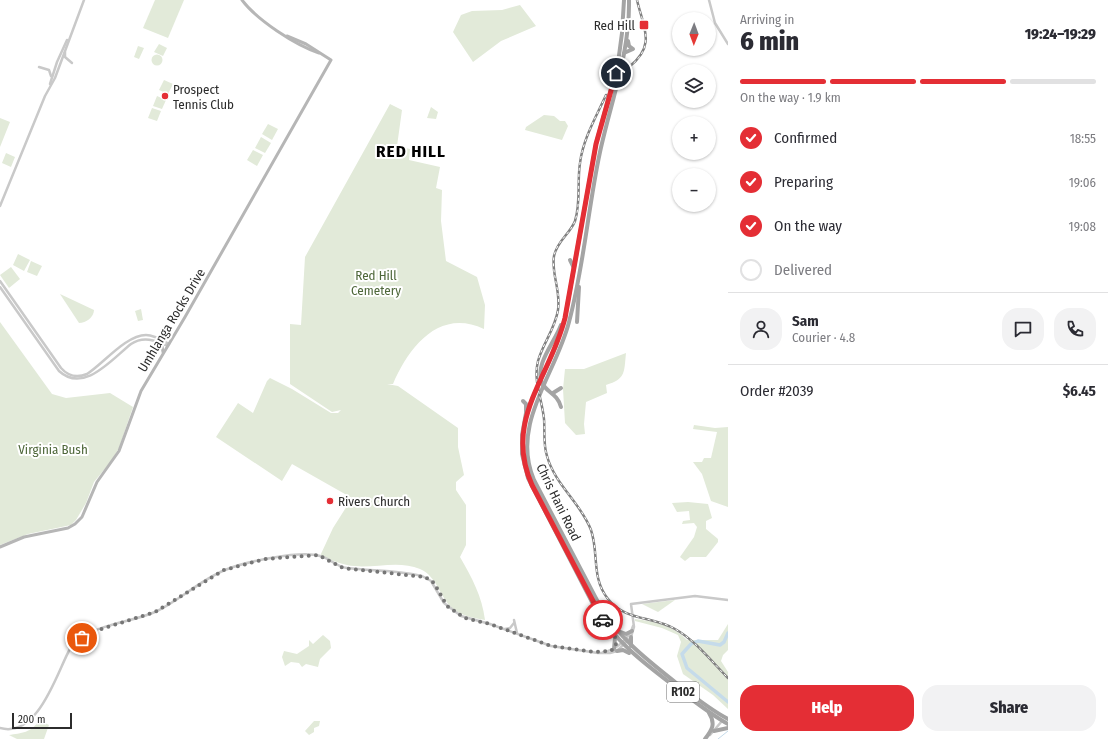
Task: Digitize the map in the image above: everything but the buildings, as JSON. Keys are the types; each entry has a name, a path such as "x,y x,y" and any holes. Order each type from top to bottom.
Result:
{"main road":[{"path":"242,0 261,20 304,48 322,55 328,60 328,66"},
{"name":"Chris Hani Road","path":"624,0 618,63 596,144 566,313 556,346 526,413 522,443 524,462 528,478 594,606 615,636 632,646 725,719"},
{"name":"Chris Hani Road","path":"629,0 627,37 624,53 600,152 578,277 565,336 531,415 527,431 527,451 534,480 600,606 624,642 635,656 709,713 725,719"},
{"path":"624,53 633,49 629,46 627,37"},
{"name":"Umhlanga Rocks Drive","path":"0,547 24,537 68,528 80,519 97,482 118,454 139,394 328,66 331,60 322,55"},
{"path":"570,260 574,268"},
{"path":"578,277 578,322"},
{"path":"561,407 558,399 546,388 541,378 541,368 566,313"},
{"path":"157,340 168,339 174,335"},
{"path":"157,340 162,346 163,354"},
{"path":"553,393 560,388"},
{"path":"523,401 526,404 526,413"},
{"path":"616,630 624,634 632,631"},
{"path":"615,636 616,650 625,650 635,656"},
{"path":"631,637 632,646"},
{"path":"705,739 713,727 713,720 709,713"},
{"name":"R102","path":"725,719 728,724"},
{"path":"714,731 728,728"}],"street":[{"path":"49,88 60,55 84,0"},
{"path":"709,0 715,23 728,44"},
{"path":"0,206 68,39"},
{"path":"66,46 65,57 72,63"},
{"path":"39,67 49,70 51,79"},
{"path":"0,281 54,361"},
{"path":"0,287 54,361 64,371 71,375 83,376 92,374 133,338 147,335 168,345"},
{"path":"45,708 70,649 84,636 155,612 224,570 265,559 318,555 343,568 422,576 431,581 444,603 461,616 505,629 551,646 594,652 616,650 632,631 633,622"},
{"path":"624,642 631,637 634,631 631,604 696,596 728,600"},
{"path":"505,629 510,628 514,622 515,629 518,634"},
{"path":"705,739 725,719"},
{"path":"0,728 8,733"}],"green space":[{"path":"155,0 184,0 168,38 143,28"},
{"path":"520,5 536,26 501,41 473,62 453,32 461,15 472,11 502,10"},
{"path":"159,44 167,48 163,56 154,52"},
{"path":"138,46 144,48 139,59 134,57"},
{"path":"155,55 159,55 161,56 161,64 155,65 152,62 152,58"},
{"path":"164,80 173,84 168,94 159,90"},
{"path":"157,96 166,100 162,109 153,106"},
{"name":"Red Hill Cemetery","path":"390,104 402,110 397,146 410,149 409,160 440,167 436,188 442,190 441,221 446,261 477,277 485,305 484,329 468,324 453,324 440,327 417,345 400,370 393,384 387,384 398,386 458,428 458,447 464,475 456,482 456,490 466,505 466,545 460,557 479,595 485,620 464,615 453,609 426,572 420,569 402,565 356,566 344,564 320,556 333,528 352,498 292,464 282,481 216,437 238,403 253,413 267,381 270,378 292,389 331,413 338,413 341,410 332,412 290,384 290,324 301,325 305,257"},
{"path":"431,107 438,112 436,119 427,118"},
{"path":"152,108 161,111 157,121 148,118"},
{"path":"544,115 554,116 560,121 565,121 568,126 562,140 525,130 526,127"},
{"path":"0,118 10,122 0,147"},
{"path":"268,124 278,129 272,140 262,134"},
{"path":"261,137 271,143 265,153 255,148"},
{"path":"253,150 263,155 257,166 247,160"},
{"path":"6,153 15,157 11,167 2,163"},
{"path":"18,254 30,260 24,271 13,265"},
{"path":"31,261 42,266 37,276 27,272"},
{"path":"11,267 20,279 9,288 0,275"},
{"path":"60,294 94,310 93,315 87,321 79,323"},
{"path":"141,309 143,320 138,321 135,311"},
{"name":"Virginia Bush","path":"0,322 52,394 66,398 110,393 133,407 119,448 112,460 94,482 86,503 76,520 71,525 28,534 0,545"},
{"path":"626,353 624,370 621,377 613,383 606,385 607,393 586,402 584,424 585,434 576,435 565,423 563,389 565,369 584,369"},
{"path":"694,425 715,428 728,427 728,507 711,501 702,474 693,462 702,462 704,458 711,458 717,432 693,429"},
{"path":"688,502 708,504 712,518 706,521 706,529 718,539 718,542 706,557 690,557 685,561 680,557 694,537 697,527 694,523 682,524 683,521 690,520 689,511 677,512 672,503"},
{"path":"675,600 658,612 642,604"},
{"path":"635,619 663,625 676,631 687,640 718,640 728,624 728,650 723,655 721,661 728,672 728,709 713,695 683,674 677,656 681,642 678,635 662,628 635,621"},
{"path":"323,635 330,641 331,648 320,659 318,667 306,664 302,667 299,663 291,662 285,666 282,657 284,651 297,654 309,646 309,640 313,644"},
{"path":"39,720 49,725 44,739 17,739 9,735 30,730"},
{"path":"314,721 320,721 319,726 314,728 314,732 309,735 305,731"}],"waterway":[{"path":"728,633 724,642 720,645 698,641 691,644 682,654 687,668 728,702"},
{"path":"718,739 728,731"}],"railway":[{"path":"629,67 638,59 643,51 646,35 637,0"},
{"path":"606,95 590,128 584,145 579,170 578,207 575,221 558,246 554,256 553,262 559,303 558,310 554,323 540,354 537,368 537,383 544,419 546,451 556,476 587,520 595,548 599,583 608,599 615,606 631,615 658,622 675,629 696,645 728,678"}],"way so far":[{"path":"82,638 95,631 155,612 220,572 228,569 265,559 312,555 324,557 343,568 412,574 425,577 434,583 442,600 447,606 461,616 490,624 551,646 594,652 611,651 616,645 615,636 603,620"}],"place":[{"name":"Red Hill","path":"644,25"},
{"name":"Prospect Tennis Club","path":"165,96"},
{"name":"Rivers Church","path":"330,501"}],"district":[{"name":"RED HILL","path":"411,151"}],"route":[{"path":"603,620 594,606 532,485 526,471 522,454 522,435 526,413 563,328 596,144 616,73"}]}
